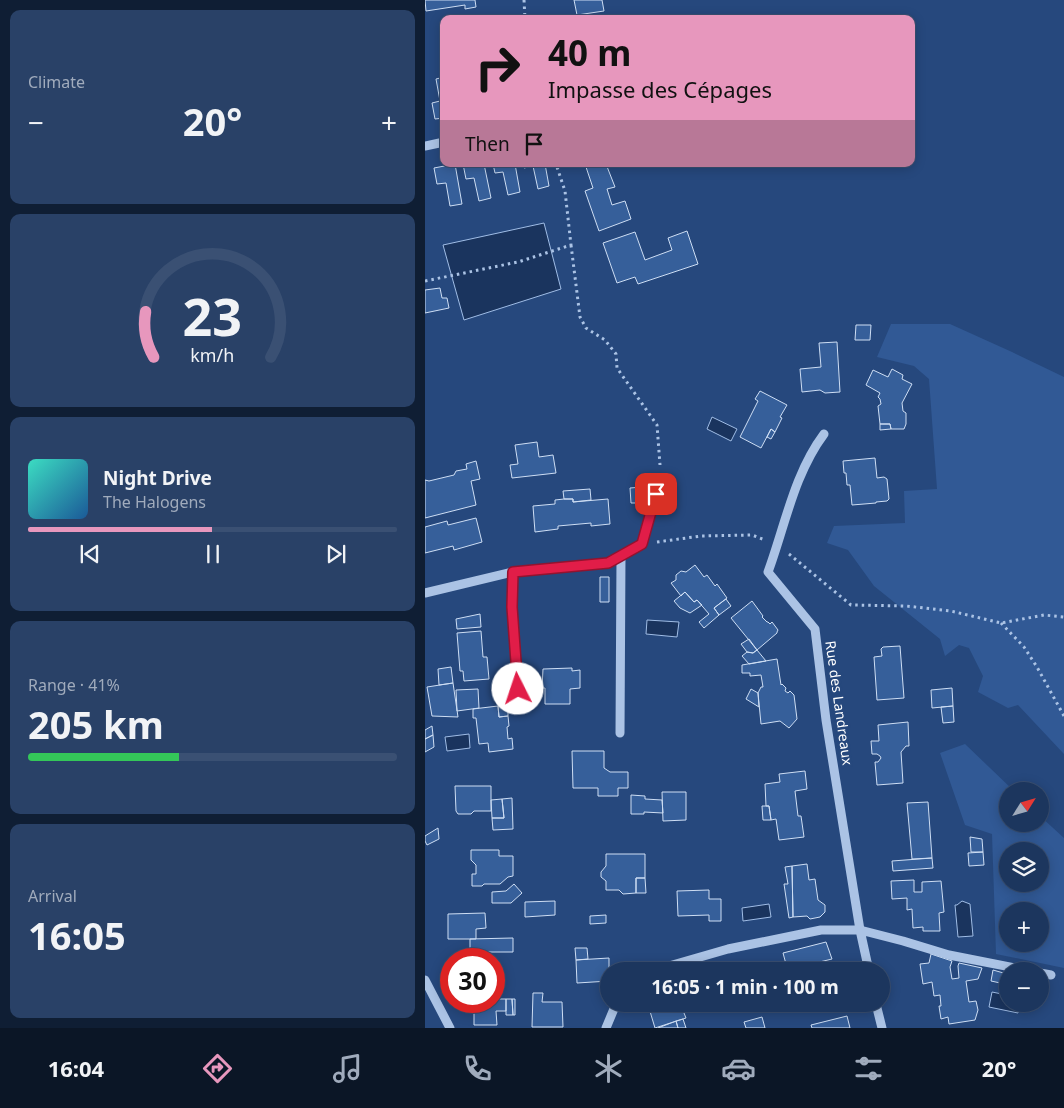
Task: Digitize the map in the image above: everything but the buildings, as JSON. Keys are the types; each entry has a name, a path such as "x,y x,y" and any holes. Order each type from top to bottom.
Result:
{"street":[{"path":"425,146 440,143"},
{"name":"Rue des Landreaux","path":"824,434 815,446 793,492 768,572 815,629 826,720 860,930 867,962"},
{"path":"425,593 513,572 608,563 642,544 660,478"},
{"path":"620,733 621,556"},
{"path":"513,572 512,607 518,689"},
{"path":"683,962 727,949 821,930 860,930 949,955 999,965"},
{"path":"425,980 450,1028"},
{"path":"606,1028 613,1012"},
{"path":"879,1012 882,1028"}],"path":[{"path":"524,0 525,15"},
{"path":"557,167 565,191 579,317 587,328 605,340 616,354 617,368 657,425 660,478"},
{"path":"425,280 518,262 571,245"},
{"path":"642,544 701,536 752,535 778,545 851,605 906,606 951,611 1001,623 1044,615 1064,617"},
{"path":"1001,623 1024,646 1064,716"}],"shaded area":[{"path":"544,223 561,289 464,320 443,245"},
{"path":"891,324 950,324 1064,377 1064,754 1018,705 1008,708 978,692 983,676 969,648 959,645 945,656 940,639 874,586 848,550 827,543 834,526 905,523 904,491 937,489 929,379 914,366 877,357"},
{"path":"712,417 737,429 731,441 707,429"},
{"path":"647,620 679,622 677,637 646,634"},
{"path":"469,734 470,748 447,751 445,737"},
{"path":"965,744 1005,782 999,782 999,832 1049,832 1049,824 1064,838 1064,968 1049,965 1049,962 1035,962 996,954 992,834 965,825 940,753"},
{"path":"962,901 970,904 973,936 958,937 955,905"},
{"path":"769,904 771,917 743,921 742,908"},
{"path":"992,992 999,993 999,1009 989,1007"}],"route":[{"path":"518,689 512,607 513,572 608,563 621,556 642,544 656,494"}]}
